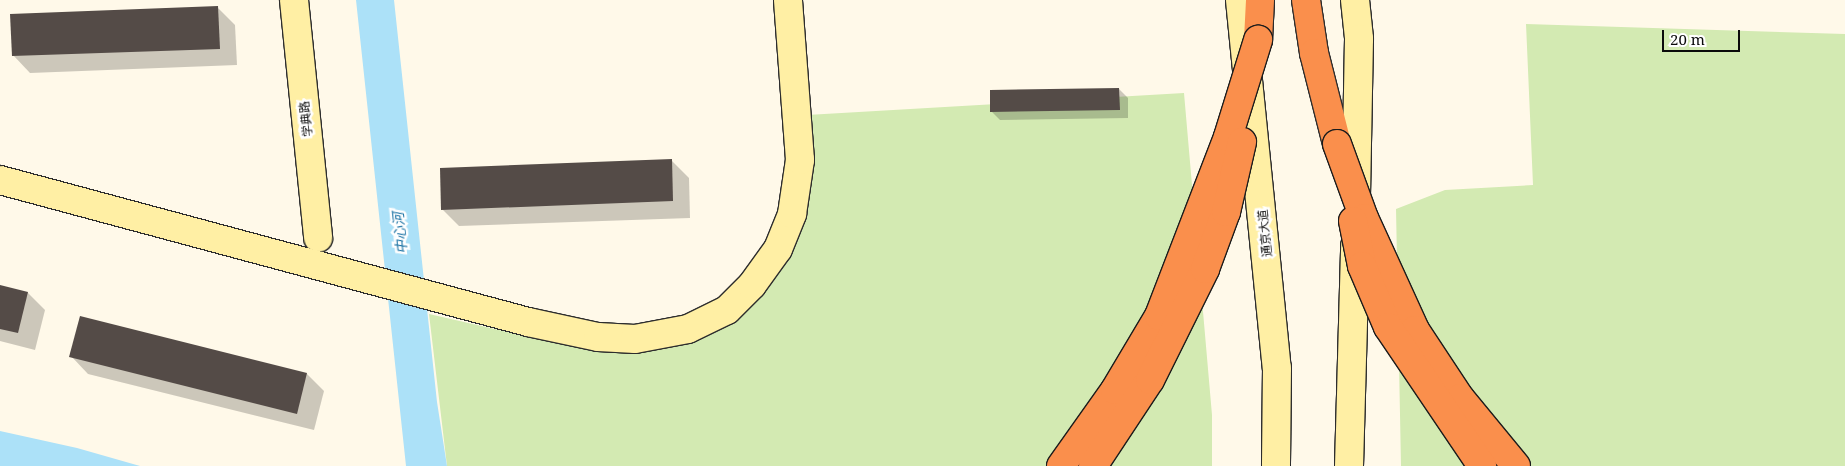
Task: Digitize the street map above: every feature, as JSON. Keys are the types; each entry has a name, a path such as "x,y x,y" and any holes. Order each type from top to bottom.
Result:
{"highway":[{"path":"1093,466 1150,380 1205,269 1226,212 1241,151 1258,40 1260,0"},
{"path":"1306,0 1314,53 1337,144 1362,266 1372,295 1388,327 1431,394 1482,466"},
{"path":"1061,466 1115,390 1159,316 1219,163 1258,40"},
{"path":"1337,144 1364,218 1415,330 1460,398 1516,466"}],"street":[{"name":"学典路","path":"294,0 318,238"},
{"path":"0,180 528,322 589,335 635,340 688,329 727,310 752,286 778,249 792,214 800,160 788,0"},
{"name":"通京大道","path":"1240,0 1277,368 1276,466"},
{"path":"1349,466 1359,39 1355,0"}],"green space":[{"path":"1526,24 1845,34 1845,466 1401,466 1396,209 1445,190 1533,185"},
{"path":"1184,93 1212,415 1212,466 447,466 429,314 547,341 652,345 777,269 807,115"}],"water":[{"name":"中心河","path":"356,0 394,0 437,402 447,466 406,466"},
{"path":"0,431 77,448 140,466 0,466"}],"building":[{"path":"218,6 220,49 12,56 10,14"},
{"path":"1119,88 1120,110 990,112 990,90"},
{"path":"672,159 673,201 441,210 440,168"},
{"path":"0,285 28,292 18,333 0,329"},
{"path":"80,316 307,373 297,414 69,357"}]}
